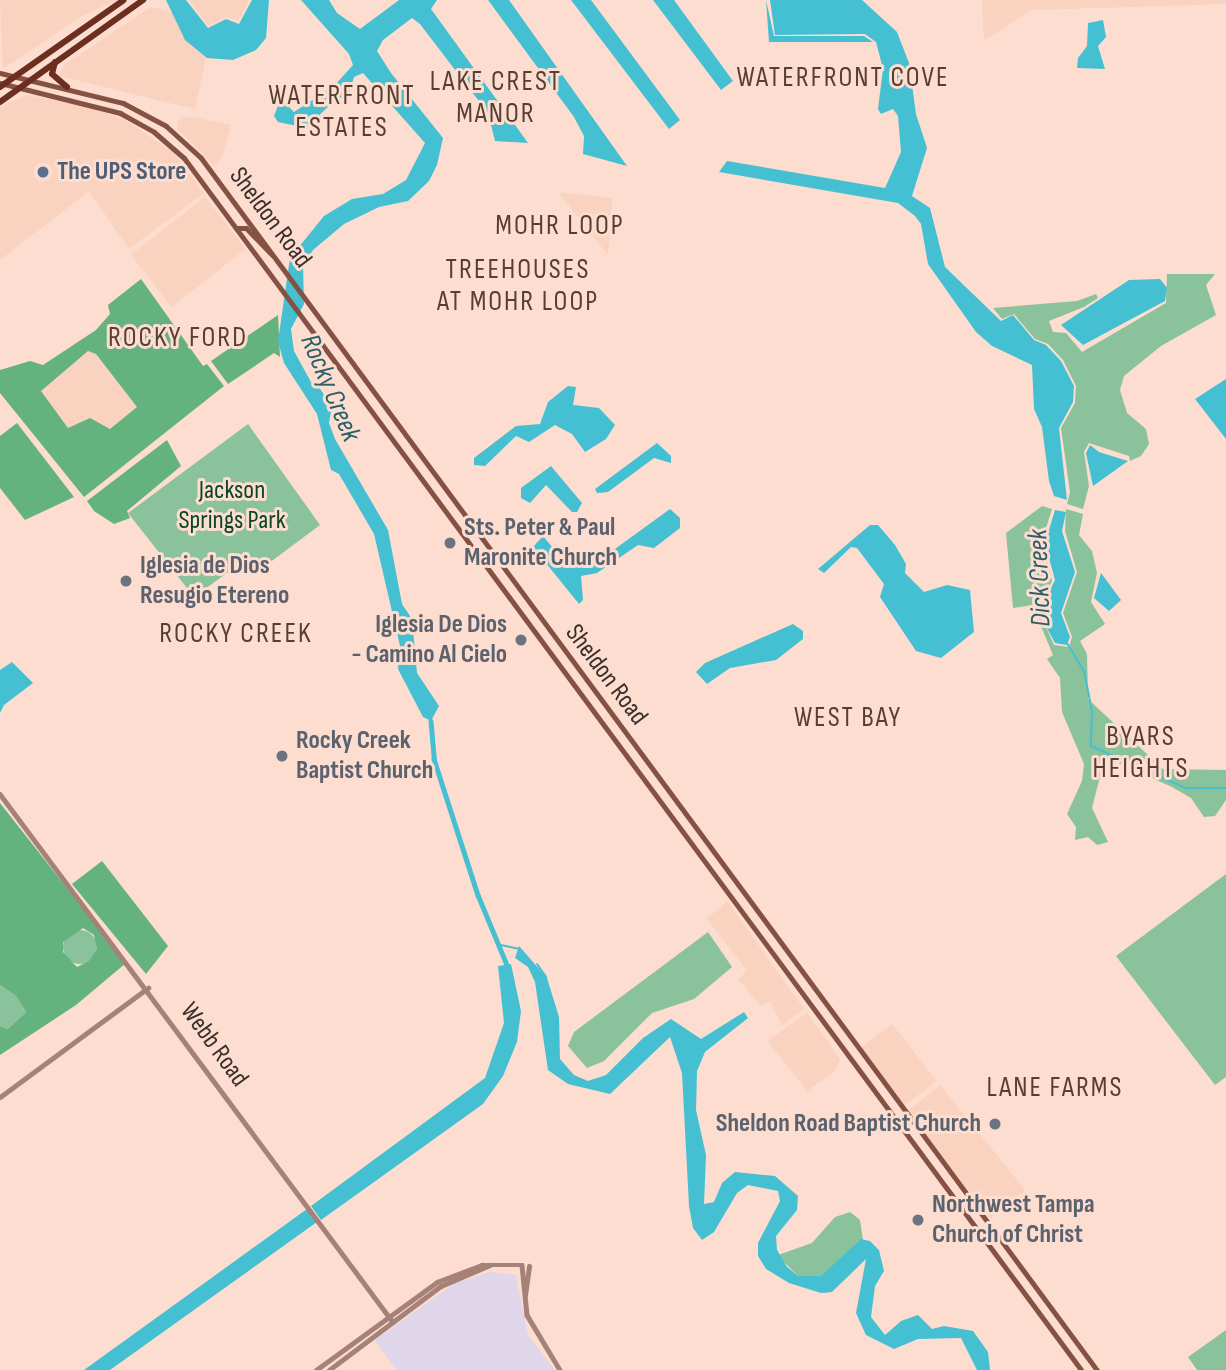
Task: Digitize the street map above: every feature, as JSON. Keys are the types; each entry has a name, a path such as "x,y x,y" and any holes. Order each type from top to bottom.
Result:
{"main road":[{"path":"2,85 124,0"},
{"path":"0,102 143,0"},
{"path":"56,60 52,75 67,88"},
{"name":"Sheldon Road","path":"0,73 122,103 175,134 201,158 1097,1370"},
{"name":"Sheldon Road","path":"2,85 104,107 154,132 184,158 1081,1370"},
{"path":"236,228 246,228 275,257"},
{"path":"930,1168 940,1160"}],"street":[{"name":"Webb Road","path":"0,794 148,988 393,1322"},
{"path":"0,1097 148,988"},
{"path":"329,1370 440,1286 491,1265"},
{"path":"316,1370 460,1270 491,1265 522,1265 532,1329 560,1370"},
{"path":"525,1296 529,1266"}],"shaded area":[{"path":"0,0 117,0 82,16 3,69"},
{"path":"189,0 249,0 238,21 226,17 208,26"},
{"path":"982,0 1226,0 1226,4 1031,10 984,41"},
{"path":"151,7 173,13 186,40 206,58 195,109 59,76 64,65"},
{"path":"27,95 85,106 125,120 174,153 204,193 129,249 89,191 0,260 0,107"},
{"path":"188,116 231,125 222,158 214,166 177,128 178,121"},
{"path":"558,192 612,198 608,255"},
{"path":"205,197 246,249 172,307 131,255"},
{"path":"88,351 96,354 138,408 110,429 69,428 41,391"},
{"path":"727,901 804,1009 782,1025 770,1001 761,1006 738,979 747,971 707,919"},
{"path":"807,1013 840,1059 834,1072 807,1091 768,1041"},
{"path":"892,1024 936,1081 904,1106 860,1049"},
{"path":"940,1085 1026,1191 991,1218 906,1113"},
{"path":"490,1272 516,1275 528,1335 555,1370 396,1370 375,1340 455,1283"}],"green space":[{"path":"1167,274 1215,274 1206,285 1216,315 1161,346 1124,376 1120,390 1127,413 1146,429 1149,444 1141,456 1130,461 1129,456 1089,443 1084,452 1089,486 1083,509 1067,504 1070,492 1061,428 1075,403 1076,386 1063,360 1048,344 1035,339 1014,314 1002,319 993,308 1077,301 1096,294 1098,298 1084,307 1049,321 1053,332 1066,333 1082,352 1166,303"},
{"path":"141,279 203,366 207,364 224,386 84,497 0,393 0,370 30,361 43,365 96,330 110,314 108,305","holes":["88,351 96,354 137,407 110,429 90,418 68,428 41,391"]},
{"path":"278,315 280,357 274,353 228,384 211,361"},
{"path":"17,423 74,497 25,520 0,488 0,436"},
{"name":"Jackson Springs Park","path":"248,424 320,525 253,575 242,562 194,597 128,513"},
{"path":"167,440 181,466 127,511 130,518 114,524 94,511 87,501"},
{"path":"1042,506 1052,509 1042,541 1052,581 1040,604 1013,608 1006,533"},
{"path":"1066,509 1083,514 1079,535 1092,551 1097,573 1091,602 1105,624 1080,641 1087,654 1088,699 1163,769 1226,770 1226,800 1215,816 1204,817 1191,798 1105,757 1092,808 1108,842 1097,845 1088,837 1075,840 1076,827 1067,814 1082,781 1084,764 1062,712 1060,678 1047,659 1053,655 1038,619 1041,616 1054,645 1069,647 1072,637 1063,613 1077,572 1065,531"},
{"path":"0,803 126,963 76,1005 0,1055 0,1026 8,1029 26,1012 16,996 0,985","holes":["83,928 94,935 97,949 89,961 77,967 63,952 63,942"]},
{"path":"102,861 168,946 146,974 72,884"},
{"path":"1226,874 1226,1077 1215,1085 1116,956"},
{"path":"80,930 92,935 97,947 92,959 80,964 68,959 63,947 68,935"},
{"path":"708,932 732,967 694,999 652,1013 604,1061 587,1068 568,1046 574,1032"},
{"path":"0,985 16,996 26,1012 8,1029 0,1026"},
{"path":"850,1212 860,1220 863,1240 833,1270 821,1276 798,1276 778,1255 812,1243 835,1217"},
{"path":"1226,1330 1226,1370 1197,1370 1188,1357"}],"water":[{"path":"166,0 186,0 208,28 226,19 239,24 252,0 269,0 266,38 256,50 233,60 207,58 185,40"},
{"path":"301,0 329,0 337,13 360,29 399,0 437,0 431,9 528,143 495,141 488,113 420,24 412,18 383,40 377,51 391,73 443,138 437,165 429,181 408,201 379,207 344,224 313,250 303,266 304,304 291,329 294,351 311,382 319,387 332,407 329,423 335,439 388,530 402,604 412,619 417,673 439,706 431,721 423,717 398,669 400,646 374,534 339,474 331,470 317,414 284,363 278,341 290,258 324,216 352,199 383,194 406,180 425,143 363,73 354,77 349,94 334,101 306,128 278,122 274,116 279,103 284,102 294,112 334,86 353,65 349,54"},
{"path":"488,0 509,0 627,166 583,154 584,136 574,117"},
{"path":"571,0 591,0 680,120 669,129"},
{"path":"653,0 674,0 733,81 721,90"},
{"path":"766,0 774,36 864,36 873,42 769,42"},
{"path":"770,0 862,0 897,32 909,63 916,114 927,148 912,196 930,208 945,267 1001,321 1013,315 1034,340 1046,345 1061,361 1074,386 1073,402 1059,428 1067,500 1054,496 1049,481 1042,427 1034,409 1032,365 992,346 976,332 928,264 921,224 915,216 898,203 719,172 727,161 885,188 901,152 898,116 893,109 881,114 878,109 883,69 876,42 865,34 775,35"},
{"path":"1103,20 1106,37 1098,46 1105,69 1077,68 1078,58 1087,46 1088,23"},
{"path":"1160,279 1167,288 1165,301 1083,345 1061,325 1129,280"},
{"path":"1226,379 1226,439 1195,399"},
{"path":"568,386 576,387 573,405 599,408 615,425 606,439 585,452 572,434 555,425 529,442 516,436 485,466 474,465 474,458 516,426 540,424 548,402"},
{"path":"657,443 671,456 671,463 654,458 608,492 597,493 595,489"},
{"path":"1090,445 1099,452 1128,461 1093,486 1086,453"},
{"path":"551,466 582,503 577,512 572,512 546,485 530,503 521,498 521,488"},
{"path":"670,509 680,518 680,528 654,548 638,545 597,573 581,576 583,600 579,604 533,547 543,536 558,554 597,562"},
{"path":"1055,510 1066,512 1062,531 1075,572 1061,613 1070,637 1067,645 1055,643 1043,621 1043,604 1055,580 1045,543"},
{"path":"870,525 878,525 895,545 906,564 905,573 924,592 947,585 970,590 974,632 941,658 916,651 880,597 884,584 857,548 851,547 824,573 818,569"},
{"path":"1101,573 1121,600 1109,611 1094,598"},
{"path":"793,624 803,631 803,639 776,660 730,668 707,684 696,672 705,663"},
{"path":"12,662 33,683 4,705 0,713 0,670"},
{"path":"519,946 547,978 559,1017 560,1059 574,1075 588,1081 606,1075 643,1038 671,1019 701,1039 744,1012 748,1018 705,1052 697,1071 696,1110 706,1155 704,1204 714,1202 722,1183 735,1172 775,1176 798,1196 797,1210 776,1236 777,1250 787,1267 798,1276 821,1276 861,1239 870,1241 879,1250 884,1271 875,1286 871,1317 885,1335 901,1321 918,1315 932,1329 944,1326 973,1331 988,1352 990,1370 977,1370 961,1338 918,1339 894,1349 866,1335 856,1313 866,1259 832,1292 821,1293 789,1283 766,1269 758,1256 758,1243 780,1201 778,1191 748,1185 737,1193 714,1232 702,1240 693,1228 689,1206 682,1073 670,1037 610,1094 568,1084 548,1070 535,982 528,967 515,958"},
{"path":"511,964 521,1011 517,1042 503,1076 483,1104 321,1220 311,1206 485,1078 504,1023 498,966"},
{"path":"307,1209 317,1222 110,1370 84,1370"}],"waterway":[{"name":"Dick Creek","path":"1067,643 1084,671 1092,711 1091,746 1186,788 1226,788"},
{"path":"431,721 434,759 478,895 509,970"},
{"name":"Rocky Creek","path":"501,945 520,949"},
{"name":"Rocky Creek","path":"537,964 546,977"}],"place":[{"name":"The UPS Store","path":"43,172"},
{"name":"Sts. Peter & Paul Maronite Church","path":"450,543"},
{"name":"Iglesia de Dios Resugio Etereno","path":"126,581"},
{"name":"Iglesia De Dios - Camino Al Cielo","path":"521,640"},
{"name":"Rocky Creek Baptist Church","path":"282,756"},
{"name":"Sheldon Road Baptist Church","path":"995,1124"},
{"name":"Northwest Tampa Church of Christ","path":"918,1220"}],"district":[{"name":"WATERFRONT COVE","path":"843,78"},
{"name":"LAKE CREST MANOR","path":"496,98"},
{"name":"WATERFRONT ESTATES","path":"342,112"},
{"name":"MOHR LOOP","path":"560,226"},
{"name":"TREEHOUSES AT MOHR LOOP","path":"518,286"},
{"name":"ROCKY FORD","path":"178,338"},
{"name":"ROCKY CREEK","path":"236,634"},
{"name":"WEST BAY","path":"848,718"},
{"name":"BYARS HEIGHTS","path":"1141,753"},
{"name":"LANE FARMS","path":"1055,1088"}]}
